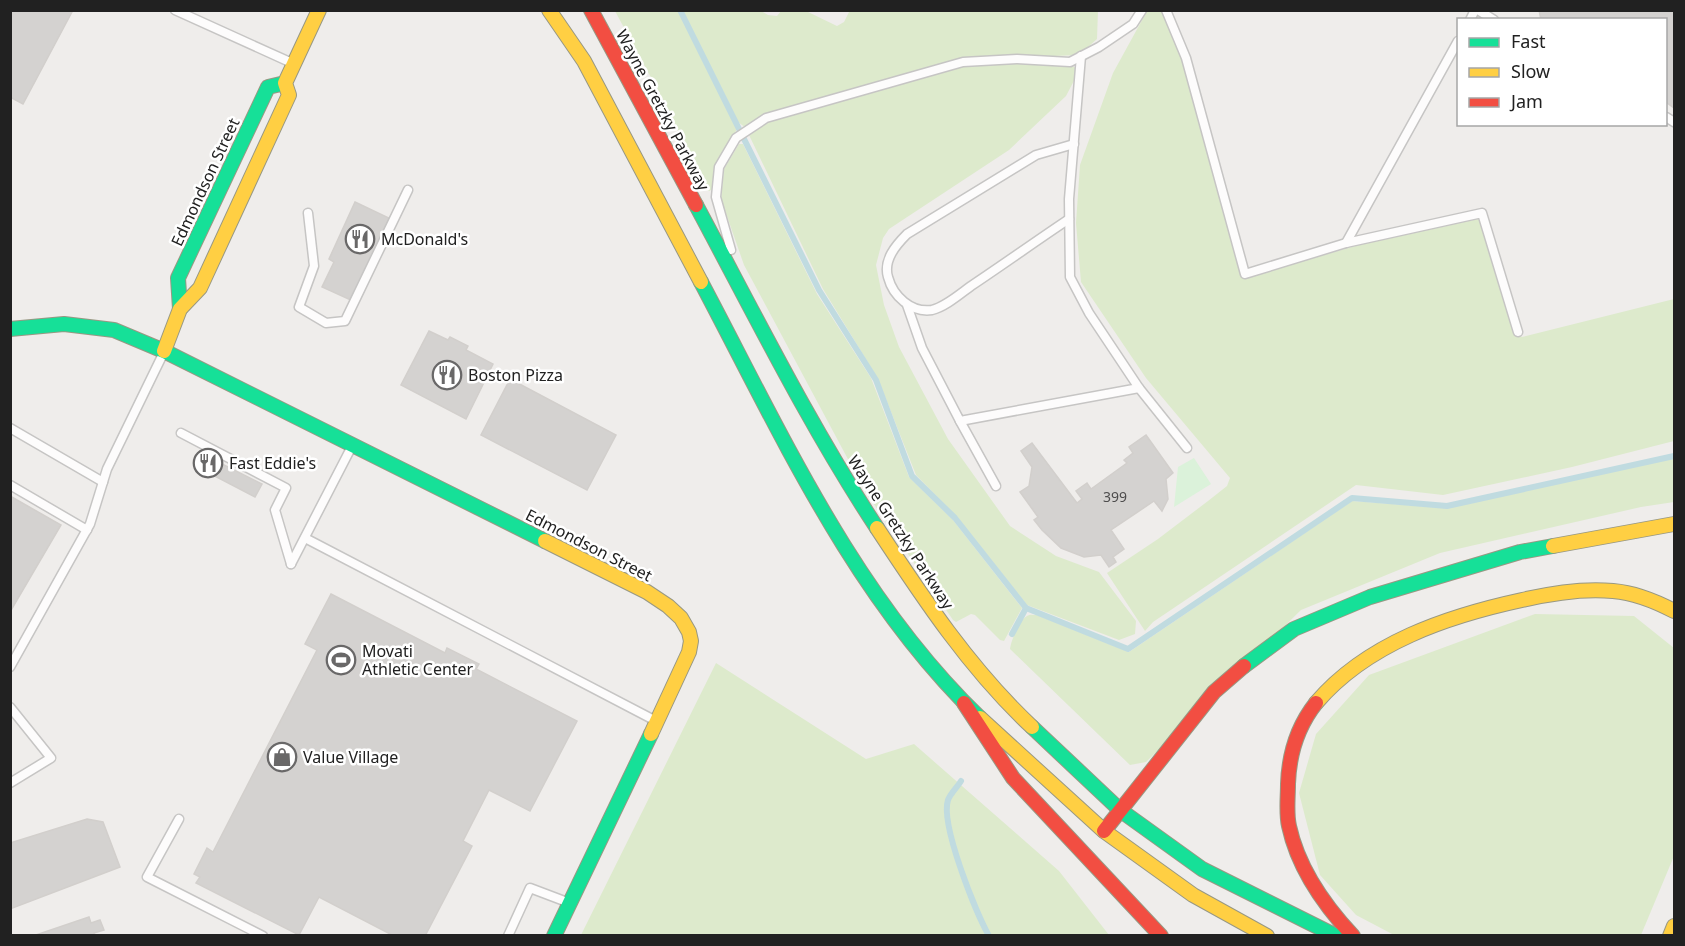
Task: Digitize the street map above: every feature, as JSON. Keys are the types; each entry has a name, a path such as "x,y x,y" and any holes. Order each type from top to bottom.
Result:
{"main road":[{"name":"Edmondson Street","path":"164,351 180,309 200,288 290,96 285,83 319,10"},
{"path":"549,10 584,61 826,517 872,588 918,652 964,703 1104,831 1193,896 1267,936"},
{"name":"Wayne Gretzky Parkway","path":"591,10 746,299 857,498 936,617 1013,709 1120,810 1202,869 1336,936"},
{"name":"Edmondson Street","path":"180,309 178,278 183,267 268,87 285,83"},
{"name":"Edmondson Street","path":"10,329 64,324 114,330 164,351 647,592 671,607 685,622 691,641 685,664 554,936"},
{"path":"1104,831 1215,692 1258,654 1294,629 1370,597 1520,552 1674,524"},
{"path":"1353,936 1334,916 1310,882 1288,824 1288,783 1293,743 1304,720 1320,697 1350,671 1394,644 1430,626 1472,612 1532,597 1579,590 1605,589 1663,604 1674,611"},
{"path":"964,703 1012,778 1161,936"},
{"path":"1670,936 1674,926"}],"lane":[{"path":"175,10 294,64"},
{"path":"746,299 716,197 719,167 736,138 766,118 963,62 1017,59 1070,62 1133,24 1142,10"},
{"path":"1166,10 1186,58 1245,274 1346,243 1482,213 1518,332"},
{"path":"1477,10 1491,18"},
{"path":"1346,243 1457,43"},
{"path":"1081,56 1069,219 1070,277 1089,313 1139,387 1187,448"},
{"path":"1069,219 932,310 907,305 895,294 887,277 887,265 897,244 908,234 1036,155 1074,144"},
{"path":"308,213 314,266 299,307 326,323 345,321 408,190"},
{"path":"907,305 922,348 996,486"},
{"path":"10,667 87,530 106,469 164,351"},
{"path":"960,421 1139,387"},
{"path":"10,428 103,482"},
{"path":"181,433 286,488 275,510 291,564 353,445"},
{"path":"10,485 87,530"},
{"path":"305,538 657,722"},
{"path":"10,707 51,758 10,783"},
{"path":"179,819 147,877 263,936"},
{"path":"508,936 530,888 570,903"}],"green space":[{"path":"850,10 1098,10 1097,39 1079,55 979,59 746,128 738,122 682,11 761,11 777,16 781,11 806,11 837,26 844,22"},
{"path":"615,11 678,11 686,25 737,128 713,189 709,191 704,189 668,109"},
{"path":"1147,11 1163,11 1184,58 1247,277 1359,245 1478,219 1482,222 1513,332 1522,337 1674,299 1674,441 1572,467 1443,495 1356,485 1153,622 1145,631 1107,573 1158,539 1208,501 1227,486 1230,478 1146,378 1081,282 1076,223 1080,165 1113,73"},
{"path":"1012,62 1068,64 1076,68 1077,75 1066,96 1009,150 889,229 883,238 876,265 884,305 899,347 948,439 1010,526 1056,556 1099,572 1136,621 1135,634 1119,640 1027,605 958,518 916,475 878,379 823,289 749,135 766,121 963,65"},
{"path":"739,144 743,144 817,294 871,378 909,477 953,520 1022,608 1004,641 1000,640 975,615 971,614 956,622 953,620 865,491 744,265 721,199 724,169"},
{"path":"1194,458 1211,484 1174,507 1178,467"},
{"path":"1674,458 1674,502 1641,507 1440,553 1301,610 1146,762 1130,765 1010,649 1024,618 1037,615 1129,652 1352,501 1446,508"},
{"path":"1535,614 1634,616 1674,648 1674,856 1641,935 1394,935 1356,915 1320,875 1299,793 1316,734 1369,675"},
{"path":"716,663 866,759 914,744 1059,871 1109,935 581,935"}],"building":[{"path":"10,10 73,10 23,104 10,97"},
{"path":"1539,10 1674,10 1674,108 1667,103 1667,18 1541,18"},
{"name":"McDonald's","path":"355,202 391,219 353,301 322,287 334,262 329,259"},
{"name":"Boston Pizza","path":"429,331 448,340 450,337 468,346 466,350 493,364 466,419 401,385"},
{"path":"510,379 616,435 587,490 481,435"},
{"path":"1146,435 1173,473 1166,479 1168,499 1162,511 1154,501 1111,530 1124,549 1113,557 1116,562 1109,567 1101,555 1084,557 1061,548 1034,520 1038,517 1020,492 1029,486 1032,467 1021,451 1032,443 1077,503 1082,499 1076,491 1087,483 1091,489 1127,463 1124,460 1133,453 1129,447"},
{"path":"206,453 218,458 216,461 262,484 255,497 211,474 210,476 197,470 199,466 197,466"},
{"path":"10,496 61,525 10,612"},
{"path":"331,594 445,653 447,648 479,664 476,669 577,721 530,811 489,790 463,841 472,846 425,936 394,936 319,897 299,935 196,883 200,877 194,874 207,848 213,852 317,650 305,644"},
{"path":"87,819 103,822 120,867 10,909 10,843"},
{"path":"89,917 91,923 100,920 104,930 94,933 95,936 33,936"}],"waterway":[{"path":"680,10 819,290 876,380 912,476 955,518 1026,608 1128,649 1352,498 1447,506 1674,456"},
{"path":"1012,634 1026,608"},
{"path":"961,781 948,800 949,828 968,889 989,936"}],"traffic: fast":[{"path":"180,309 178,278 268,87 285,83"},
{"path":"696,205 805,409 877,528"},
{"path":"701,282 791,454 857,567 894,620 935,671 980,718"},
{"path":"10,329 64,324 114,330 164,351 545,541"},
{"path":"1244,666 1294,629 1370,597 1520,552 1553,546"},
{"path":"1032,727 1120,810 1202,869 1336,936"},
{"path":"554,936 651,734"}],"traffic: slow":[{"path":"164,351 180,309 200,288 289,95 285,83 319,10"},
{"path":"549,10 584,61 701,282"},
{"path":"1553,546 1674,524"},
{"path":"877,528 948,632 1009,705 1032,727"},
{"path":"545,541 647,592 681,618 689,632 691,641 689,652 651,734"},
{"path":"1316,703 1336,682 1384,648 1410,635 1466,614 1533,597 1602,590 1637,596 1674,611"},
{"path":"980,718 1104,831 1193,895 1267,936"},
{"path":"1670,936 1674,926"}],"traffic: jam":[{"path":"591,10 696,205"},
{"path":"1104,831 1214,692 1244,666"},
{"path":"964,703 1013,778 1161,936"},
{"path":"1316,703 1299,731 1292,752 1288,784 1288,821 1293,842 1306,871 1322,899 1353,936"}],"place":[{"name":"McDonald's","path":"360,239"},
{"name":"Boston Pizza","path":"447,375"},
{"name":"Fast Eddie's","path":"208,463"},
{"name":"Movati Athletic Center","path":"341,660"},
{"name":"Value Village","path":"282,757"}]}
